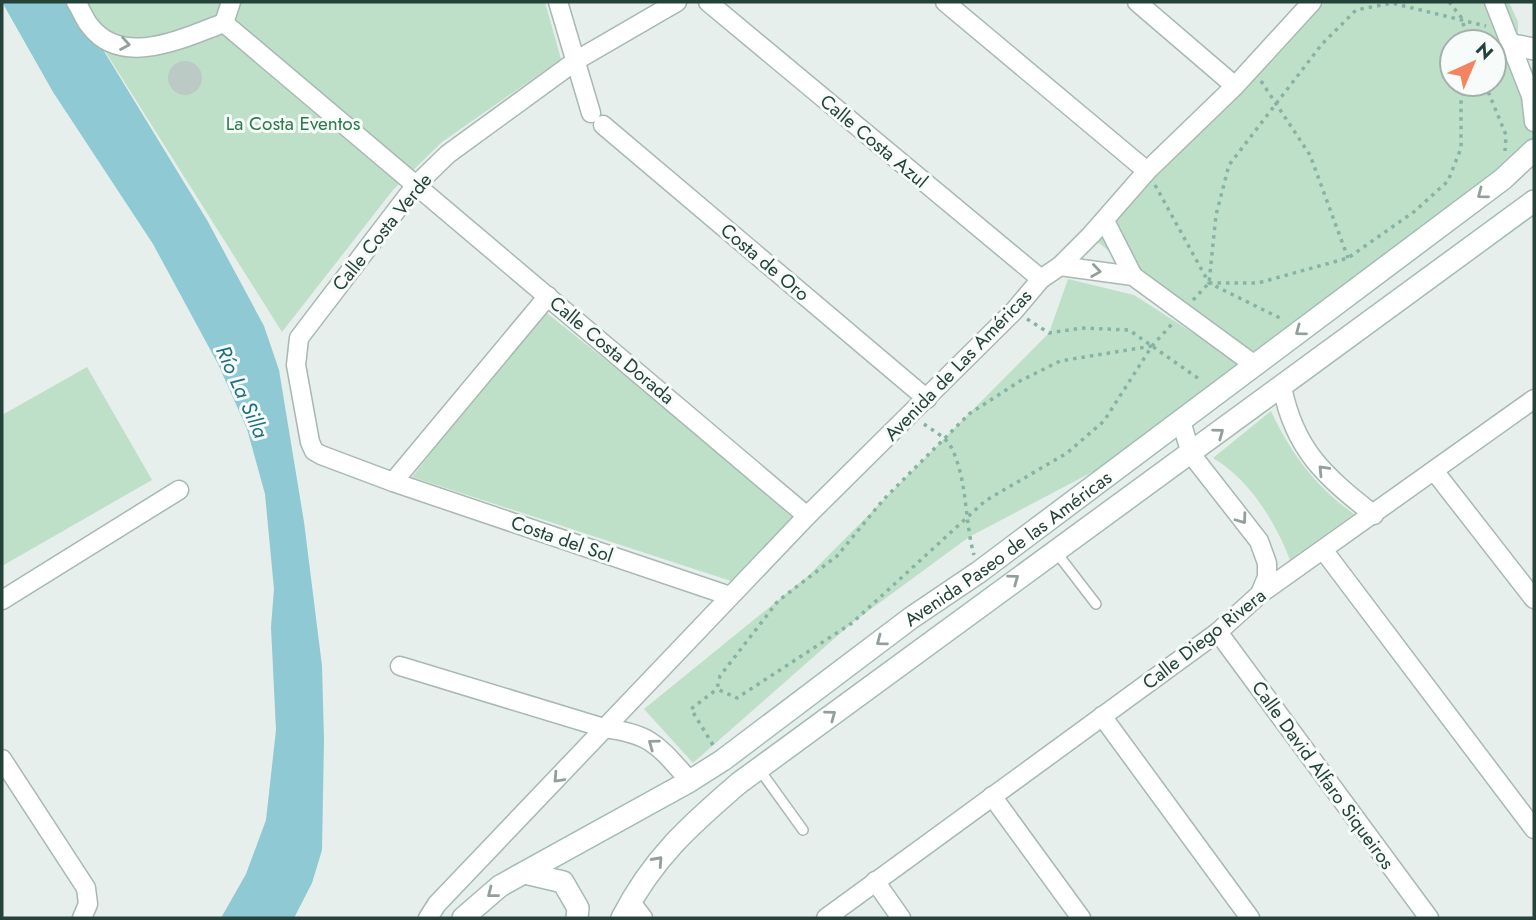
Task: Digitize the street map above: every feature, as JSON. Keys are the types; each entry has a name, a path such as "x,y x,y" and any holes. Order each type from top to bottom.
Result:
{"street":[{"path":"76,2 90,27 118,45 163,46 224,23 231,2"},
{"name":"Costa de Oro","path":"558,2 597,119 927,399"},
{"name":"Calle Costa Verde","path":"393,482 314,451 296,365 299,338 415,186 448,155 577,60 677,2"},
{"name":"Calle Costa Azul","path":"708,2 1041,279"},
{"path":"945,2 1147,171"},
{"path":"1137,2 1235,86"},
{"name":"Avenida de Las Américas","path":"604,728 807,516 1014,311 1041,279 1060,266 1105,221 1147,171 1235,86 1312,2"},
{"path":"1494,2 1505,28"},
{"name":"Calle Costa Dorada","path":"224,23 807,516"},
{"path":"1508,36 1534,49"},
{"path":"1508,36 1531,96 1534,122"},
{"name":"Avenida Paseo de las Américas","path":"463,918 500,886 691,781 723,760 1256,366 1503,178 1534,150"},
{"name":"Avenida Paseo de las Américas","path":"632,913 646,874 686,829 758,769 1534,201"},
{"path":"1105,221 1133,276 1256,366"},
{"path":"1060,266 1133,276"},
{"path":"393,482 548,296"},
{"path":"1282,387 1294,432 1317,466 1374,515"},
{"name":"Calle Diego Rivera","path":"827,918 1218,632 1261,594 1534,399"},
{"path":"1181,421 1191,454 1258,541 1267,563 1267,577 1261,594"},
{"path":"1435,472 1534,599"},
{"name":"Costa del Sol","path":"393,482 730,596"},
{"path":"2,600 179,490"},
{"path":"1324,551 1534,829"},
{"name":"Calle David Alfaro Siqueiros","path":"1218,632 1429,918"},
{"path":"400,666 604,728 634,732 657,744 691,781"},
{"path":"1102,716 1250,918"},
{"path":"428,918 437,904 604,728"},
{"path":"2,760 86,888 88,904 82,918"},
{"path":"992,796 1081,918"},
{"path":"525,873 563,882 578,908 577,918"},
{"path":"875,881 901,918"}],"lane":[{"path":"1055,550 1096,604"},
{"path":"758,769 803,830"}],"path":[{"path":"1449,2 1461,18 1464,28"},
{"path":"1209,283 1216,215 1229,165 1275,101 1322,44 1356,10 1392,3 1461,18 1482,28"},
{"path":"1252,68 1310,155 1348,258"},
{"path":"1209,283 1258,283 1348,258 1415,211 1448,181 1461,148 1462,98"},
{"path":"1491,98 1506,135 1503,178"},
{"path":"1147,171 1209,283 1303,329"},
{"path":"1014,311 1049,333 1082,328 1129,330 1218,393"},
{"path":"723,760 691,709 717,689 720,676 778,601 837,556 884,499 969,414 1060,361 1152,346"},
{"path":"717,689 737,698 852,623 985,501 1067,453 1104,421 1152,346"},
{"path":"911,414 950,445 962,488 969,537"}],"green space":[{"name":"La Costa Eventos","path":"74,2 545,2 561,59 442,142 393,190 282,332"},
{"path":"1321,2 1509,2 1518,22 1518,43 1534,73 1534,158 1260,365 1092,238"},
{"path":"1068,279 1134,295 1246,367 1153,440 969,537 852,623 693,763 644,709 809,575 1049,333"},
{"path":"543,310 676,416 796,521 740,584 412,477"},
{"path":"87,367 152,480 2,566 2,415"},
{"path":"1271,411 1296,455 1316,481 1354,514 1290,560 1269,516 1259,502 1238,477 1213,458"}],"water":[{"name":"Río La Silla","path":"2,2 74,2 207,220 264,326 279,370 304,522 322,666 322,850 312,883 294,918 221,918 246,874 266,820 276,730 271,627 274,589 265,494 247,429 218,364 153,244 53,92"}],"building":[{"path":"185,61 197,66 202,78 197,90 185,95 173,90 168,78 173,66"}]}
